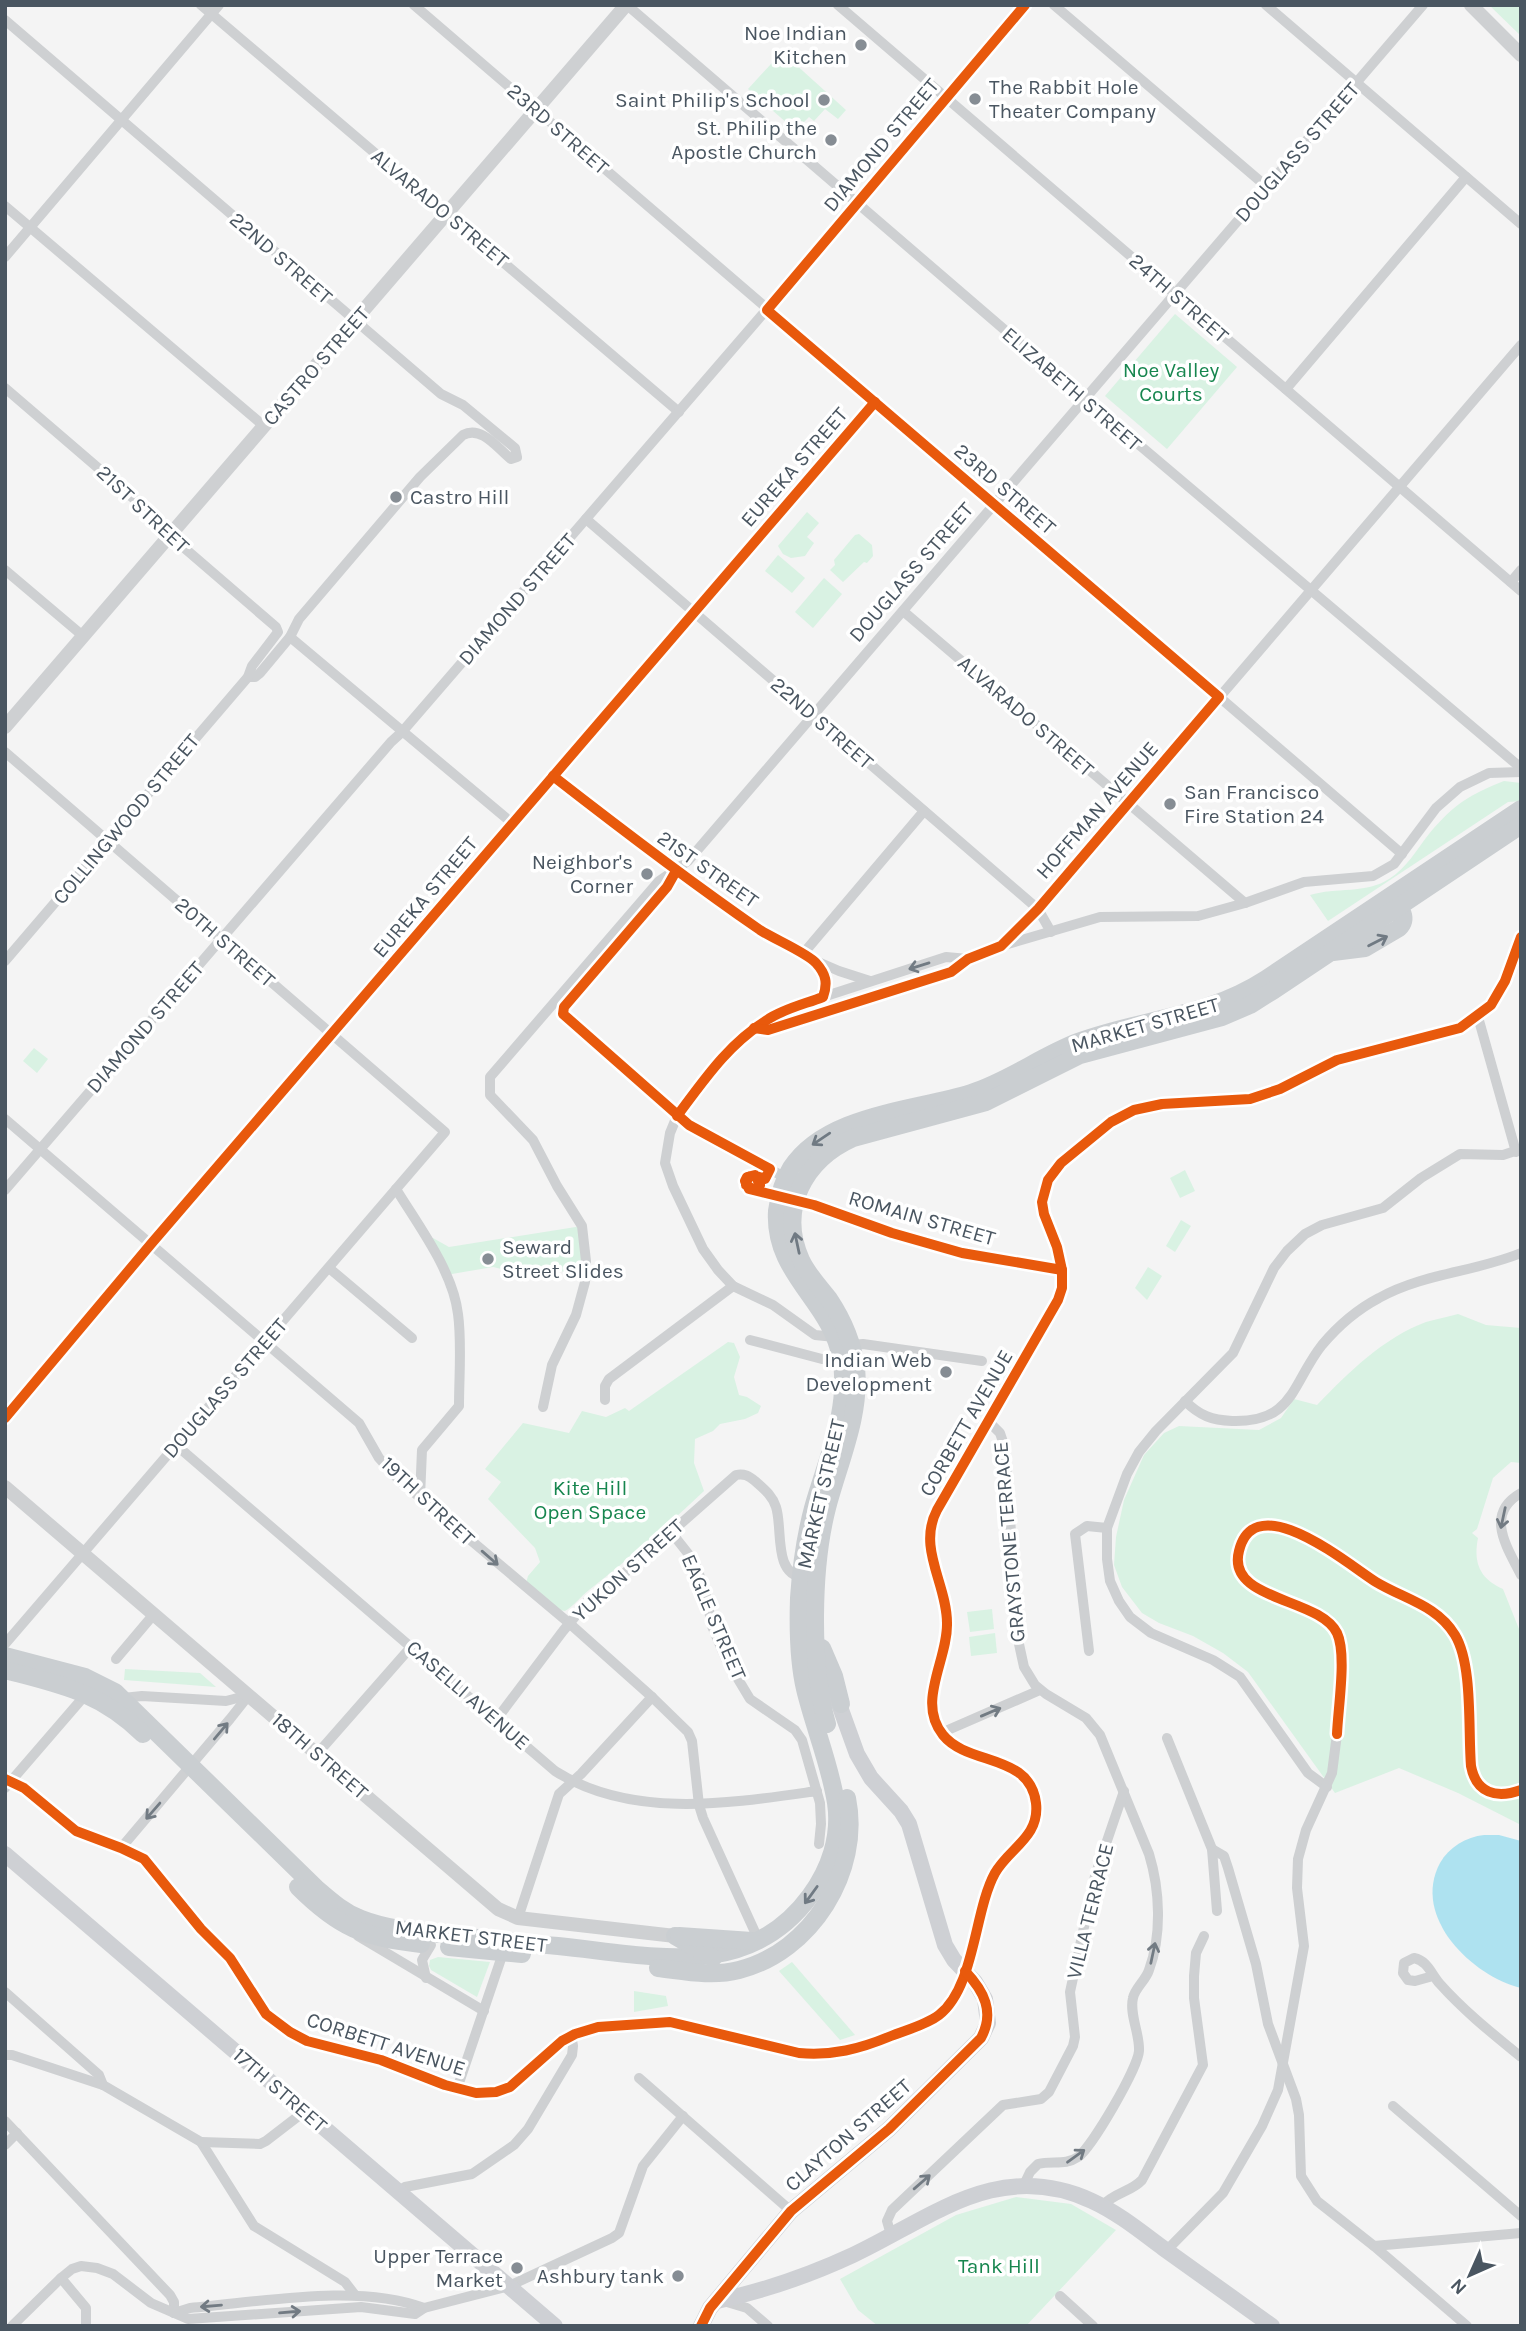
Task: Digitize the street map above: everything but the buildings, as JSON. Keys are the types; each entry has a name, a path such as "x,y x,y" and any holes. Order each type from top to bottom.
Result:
{"main road":[{"name":"MARKET STREET","path":"1391,904 1521,809"},
{"name":"MARKET STREET","path":"847,1351 793,1274 783,1254 777,1222 778,1202 786,1178 808,1149 825,1136 847,1125 981,1090 1076,1043 1231,1000 1521,825"},
{"name":"MARKET STREET","path":"5,1670 87,1693 110,1706 188,1770 316,1888 348,1912 369,1922 505,1947 713,1974 748,1968 772,1956 793,1942 812,1923 834,1891 844,1867 849,1843 848,1803 823,1711 812,1689 816,1627 810,1578 809,1524 841,1404 847,1351 835,1309 806,1268 795,1240 794,1213 798,1192 812,1166 843,1143 863,1135 986,1102 1080,1055 1197,1025 1236,1012 1330,953 1365,948 1392,934 1404,921 1391,904"},
{"name":"MARKET STREET","path":"5,1656 85,1677 123,1698 320,1908 342,1923 377,1938 431,1945 674,1958 710,1957 759,1941 780,1927 799,1911 820,1882 830,1862 837,1827 836,1805 799,1627 810,1578"},
{"path":"816,1627 841,1704"},
{"path":"812,1689 833,1690 841,1704"},
{"name":"CLAYTON STREET","path":"701,2326 710,2308 791,2211 883,2135 981,2038 988,2023 988,2007 981,1990 954,1960 945,1945 909,1825 901,1811 864,1768 849,1736 841,1704"},
{"path":"819,1844 830,1862"},
{"name":"17TH STREET","path":"5,1854 555,2326"},
{"path":"676,1936 710,1957 723,1961 734,1961 776,1945 793,1942"},
{"path":"676,1936 759,1941"},
{"path":"717,2301 757,2292 835,2263 963,2198 997,2188 1023,2187 1057,2190 1102,2206 1272,2326"}],"street":[{"name":"ALVARADO STREET","path":"201,5 215,10 446,215 458,222 679,412"},
{"name":"23RD STREET","path":"414,5 1402,854"},
{"name":"CASTRO STREET","path":"5,727 627,5"},
{"name":"ELIZABETH STREET","path":"627,5 1084,399 1521,770"},
{"name":"24TH STREET","path":"838,5 1521,591"},
{"name":"DIAMOND STREET","path":"5,1190 679,412 1025,5"},
{"path":"1054,5 1266,187"},
{"path":"1266,5 1521,224"},
{"name":"DOUGLASS STREET","path":"542,1408 552,1365 576,1315 585,1282 586,1261 582,1226 533,1140 490,1095 490,1077 659,881 688,861 1423,5"},
{"path":"1471,5 1521,55"},
{"path":"5,257 215,10"},
{"name":"22ND STREET","path":"5,20 441,394 463,405 515,448 517,457 511,459 484,436 473,432"},
{"path":"1286,389 1466,177"},
{"path":"5,206 264,426"},
{"name":"HOFFMAN AVENUE","path":"1001,946 1038,909 1521,345"},
{"name":"21ST STREET","path":"5,388 161,522 182,546 276,627 278,632"},
{"name":"EUREKA STREET","path":"5,1418 151,1244 875,402"},
{"name":"COLLINGWOOD STREET","path":"247,677 255,677 260,673 290,637 299,619 420,477 463,435 473,432"},
{"name":"22ND STREET","path":"586,519 1038,909 1051,932"},
{"path":"5,569 83,636"},
{"path":"1511,582 1521,570"},
{"name":"ALVARADO STREET","path":"903,611 1245,904"},
{"name":"COLLINGWOOD STREET","path":"5,961 247,677 252,666 278,632"},
{"path":"290,637 512,823"},
{"name":"20TH STREET","path":"5,752 444,1132"},
{"path":"754,1028 768,1030 951,972 968,959 1001,946 1100,917 1198,916 1245,904 1304,882 1373,876 1394,864 1436,808 1460,787 1489,773 1521,770"},
{"name":"21ST STREET","path":"552,776 676,871 762,932 813,960 870,981"},
{"path":"802,955 924,811"},
{"name":"DOUGLASS STREET","path":"676,871 667,887 564,1007 563,1014 677,1115"},
{"name":"CORBETT AVENUE","path":"7,1782 24,1788 76,1832 140,1857 201,1929 230,1958 261,2007 276,2023 306,2041 381,2060 457,2089 475,2093 504,2090 515,2084 549,2050 571,2035 598,2027 670,2022 799,2053 844,2052 861,2048 940,2014 955,1995 965,1971 995,1872 1033,1829 1036,1819 1036,1805 1029,1783 1019,1773 957,1746 941,1733 936,1725 931,1706 947,1634 947,1616 929,1545 930,1528 937,1510 1058,1300 1062,1288 1062,1270 1057,1247 1044,1214 1044,1188 1061,1163 1119,1117 1134,1110 1162,1104 1250,1099 1280,1089 1337,1060 1460,1028 1491,1005 1505,981 1521,937"},
{"path":"835,1337 815,1335 774,1305 733,1286 703,1249 665,1163 677,1115 729,1049 769,1018 823,997 946,957 968,959"},
{"path":"813,960 824,973 827,986 823,997"},
{"path":"1327,1787 1308,1773 1240,1677 1220,1663 1151,1633 1126,1612 1110,1581 1107,1567 1107,1528 1127,1474 1139,1452 1156,1431 1233,1353 1274,1268 1287,1251 1306,1234 1333,1220 1383,1208 1421,1178 1460,1154 1503,1155 1518,1150 1478,1017"},
{"path":"677,1115 689,1125 786,1178"},
{"name":"19TH STREET","path":"5,1119 359,1423 379,1458 398,1479 569,1623 688,1732 692,1741 699,1805 759,1941"},
{"name":"DOUGLASS STREET","path":"5,1644 444,1132"},
{"path":"396,1189 446,1274 458,1313 459,1406 422,1450 420,1497"},
{"name":"ROMAIN STREET","path":"814,1205 892,1233 962,1253 1062,1270"},
{"path":"1185,1401 1199,1415 1217,1420 1253,1420 1272,1414 1294,1394 1315,1354 1326,1341 1365,1306 1418,1280 1486,1265 1521,1253"},
{"path":"329,1268 412,1338"},
{"path":"605,1401 608,1379 733,1286"},
{"path":"750,1340 822,1359 863,1344 982,1360"},
{"name":"GRAYSTONE TERRACE","path":"989,1422 1000,1433 1005,1448 1020,1652 1027,1674 1040,1690 1086,1718 1107,1748 1151,1861 1158,1918 1150,1970 1133,1999 1138,2056 1099,2130 1079,2156 1066,2163 1038,2164 1030,2172 1023,2187"},
{"name":"CASELLI AVENUE","path":"176,1445 555,1771 571,1781 605,1794 632,1800 699,1805 817,1791"},
{"name":"YUKON STREET","path":"496,1720 588,1601 619,1578 732,1477 739,1474 750,1477 771,1497 776,1507 785,1564 791,1575 810,1578"},
{"name":"18TH STREET","path":"5,1487 498,1909 518,1918 676,1936"},
{"path":"1521,1493 1505,1507 1500,1525 1504,1543 1521,1575"},
{"path":"1089,1651 1075,1534 1087,1527 1107,1528"},
{"name":"EAGLE STREET","path":"671,1532 694,1560 705,1590 712,1626 726,1658 753,1703 799,1735 805,1746 821,1814 819,1844"},
{"path":"116,1659 154,1614"},
{"path":"317,1754 411,1647"},
{"path":"941,1733 1040,1690"},
{"path":"7,1782 87,1693"},
{"path":"123,1698 142,1696 226,1701 248,1695"},
{"path":"121,1848 248,1695"},
{"path":"518,1918 559,1794 652,1697"},
{"path":"1167,2250 1211,2208 1230,2183 1268,2113 1284,2067 1291,2009 1304,1946 1297,1888 1298,1859 1308,1825 1327,1787 1335,1761 1337,1734"},
{"path":"1167,1738 1212,1849 1217,1911"},
{"name":"VILLA TERRACE","path":"891,2235 887,2221 894,2207 1003,2105 1041,2099 1047,2095 1073,2046 1075,2037 1070,1992 1096,1876 1124,1791"},
{"path":"1212,1849 1224,1856 1256,1964 1268,2024 1296,2099 1301,2175 1317,2201 1467,2326"},
{"path":"342,1923 373,1947 484,2011"},
{"path":"1102,2206 1110,2197 1136,2186 1142,2180 1203,2065 1194,1998 1194,1976 1196,1952 1204,1936"},
{"path":"426,1978 422,1960 431,1945"},
{"path":"457,2089 505,1947"},
{"path":"1433,1976 1473,2016 1521,2057"},
{"path":"5,1992 99,2075 103,2085"},
{"path":"397,2192 405,2187 472,2174 519,2140 572,2055 571,2035"},
{"path":"5,2055 103,2085 201,2142 260,2144 305,2111"},
{"path":"639,2078 791,2211"},
{"path":"1393,2106 1521,2216"},
{"path":"12,2326 61,2278 80,2266 113,2274 151,2303 188,2319 361,2307 415,2314 424,2308 509,2286 619,2233 643,2166 683,2116"},
{"path":"5,2120 170,2295 174,2302 174,2313"},
{"path":"5,2145 17,2133"},
{"path":"201,2142 254,2226 345,2282 355,2295"},
{"path":"1374,2246 1521,2233"},
{"path":"61,2278 86,2308 86,2326"},
{"path":"174,2313 190,2308 355,2295 424,2308"},
{"path":"1060,2296 1093,2326"},
{"path":"717,2301 734,2302 747,2308 768,2326"}],"green space":[{"path":"1489,5 1521,5 1521,36"},
{"path":"782,52 846,110 838,119 825,109 814,121 809,117 804,122 793,118 788,124 748,89"},
{"name":"Noe Valley Courts","path":"1175,314 1237,367 1167,449 1105,396"},
{"path":"807,512 819,523 807,537 814,543 805,556 791,558 783,554 778,546"},
{"path":"859,534 872,545 873,556 843,582 830,570 835,565 834,560 855,535"},
{"path":"778,555 805,578 792,593 765,571"},
{"path":"824,578 842,594 813,628 795,612"},
{"path":"1504,781 1521,783 1521,801 1508,802 1328,921 1310,895 1371,887 1389,879 1406,864 1454,808 1471,796"},
{"path":"34,1048 48,1059 37,1073 23,1061"},
{"path":"1185,1170 1195,1191 1180,1198 1170,1178"},
{"path":"1181,1220 1191,1226 1175,1252 1166,1246"},
{"path":"582,1226 586,1271 514,1272 493,1267 446,1275 428,1241 433,1238 449,1247"},
{"path":"1148,1267 1162,1276 1147,1300 1135,1288"},
{"path":"1458,1314 1486,1325 1521,1328 1521,1463 1511,1462 1493,1478 1477,1529 1472,1533 1478,1538 1480,1569 1489,1580 1503,1589 1521,1634 1521,1825 1458,1793 1399,1768 1335,1793 1248,1672 1223,1653 1193,1636 1159,1623 1142,1613 1122,1587 1114,1565 1116,1537 1124,1500 1144,1455 1164,1433 1179,1426 1259,1430 1281,1418 1294,1399 1317,1405 1354,1369 1395,1337 1426,1322"},
{"name":"Kite Hill Open Space","path":"728,1342 734,1343 740,1357 734,1377 739,1395 761,1406 758,1413 745,1419 720,1424 713,1431 695,1439 694,1463 704,1491 571,1607 565,1611 559,1610 526,1583 528,1576 540,1562 535,1548 488,1499 501,1482 485,1469 523,1423 569,1433 582,1411 606,1417 625,1408 629,1411"},
{"path":"992,1609 994,1629 970,1632 967,1612"},
{"path":"995,1633 997,1653 971,1656 969,1637"},
{"path":"125,1669 200,1673 216,1687 124,1680"},
{"path":"438,1957 490,1962 477,1997 431,1970 430,1960"},
{"path":"792,1962 855,2035 840,2040 779,1971"},
{"path":"634,1991 666,1996 668,2006 634,2012"},
{"name":"Tank Hill","path":"1016,2197 1071,2204 1116,2230 1026,2326 878,2326 858,2310 840,2279 956,2215"}],"water":[{"path":"1484,1835 1499,1835 1521,1841 1521,1988 1484,1971 1466,1957 1451,1941 1440,1923 1434,1904 1433,1883 1444,1857 1459,1844"}],"cycle path":[{"path":"754,1028 768,1030 951,972 968,959 1001,946 1038,909 1219,697 767,310 1025,5"},
{"path":"5,1418 151,1244 875,402"},
{"path":"553,776 760,930 812,959 824,975 826,983 823,997 780,1013 740,1040 717,1064 677,1116"},
{"path":"676,871 667,887 564,1007 563,1014 689,1125 770,1169 765,1179 756,1176 754,1176 748,1177 746,1185 755,1190 760,1185 755,1175 747,1177 745,1181 749,1189 814,1205 892,1233 962,1253 1062,1270"},
{"path":"5,1779 24,1788 76,1831 144,1859 201,1929 230,1958 266,2014 290,2032 307,2041 381,2060 445,2085 476,2093 496,2092 510,2087 562,2041 598,2027 670,2022 799,2053 823,2053 868,2045 934,2019 951,2002 960,1986 982,1907 995,1873 1028,1833 1036,1815 1036,1803 1031,1787 1022,1776 1011,1768 954,1745 943,1735 935,1722 933,1695 947,1623 930,1538 937,1510 1058,1300 1062,1288 1062,1270 1057,1247 1042,1202 1048,1180 1061,1163 1111,1122 1134,1110 1162,1104 1250,1099 1280,1089 1337,1060 1460,1028 1491,1005 1505,981 1521,937"},
{"path":"1337,1734 1342,1667 1337,1633 1327,1621 1312,1612 1276,1597 1246,1580 1239,1567 1239,1551 1248,1533 1264,1526 1283,1528 1304,1536 1376,1582 1439,1616 1448,1625 1461,1648 1465,1663 1471,1766 1477,1782 1488,1792 1503,1794 1521,1790"},
{"path":"701,2326 710,2308 791,2211 889,2129 981,2038 987,2019 985,2002 965,1971"}],"place":[{"name":"Noe Indian Kitchen","path":"861,45"},
{"name":"The Rabbit Hole Theater Company","path":"975,99"},
{"name":"Saint Philip's School","path":"824,100"},
{"name":"St. Philip the Apostle Church","path":"831,140"},
{"name":"Castro Hill","path":"396,497"},
{"name":"San Francisco Fire Station 24","path":"1170,804"},
{"name":"Neighbor's Corner","path":"647,874"},
{"name":"Seward Street Slides","path":"488,1259"},
{"name":"Indian Web Development","path":"946,1372"},
{"name":"Upper Terrace Market","path":"517,2268"},
{"name":"Ashbury tank","path":"678,2276"}]}
